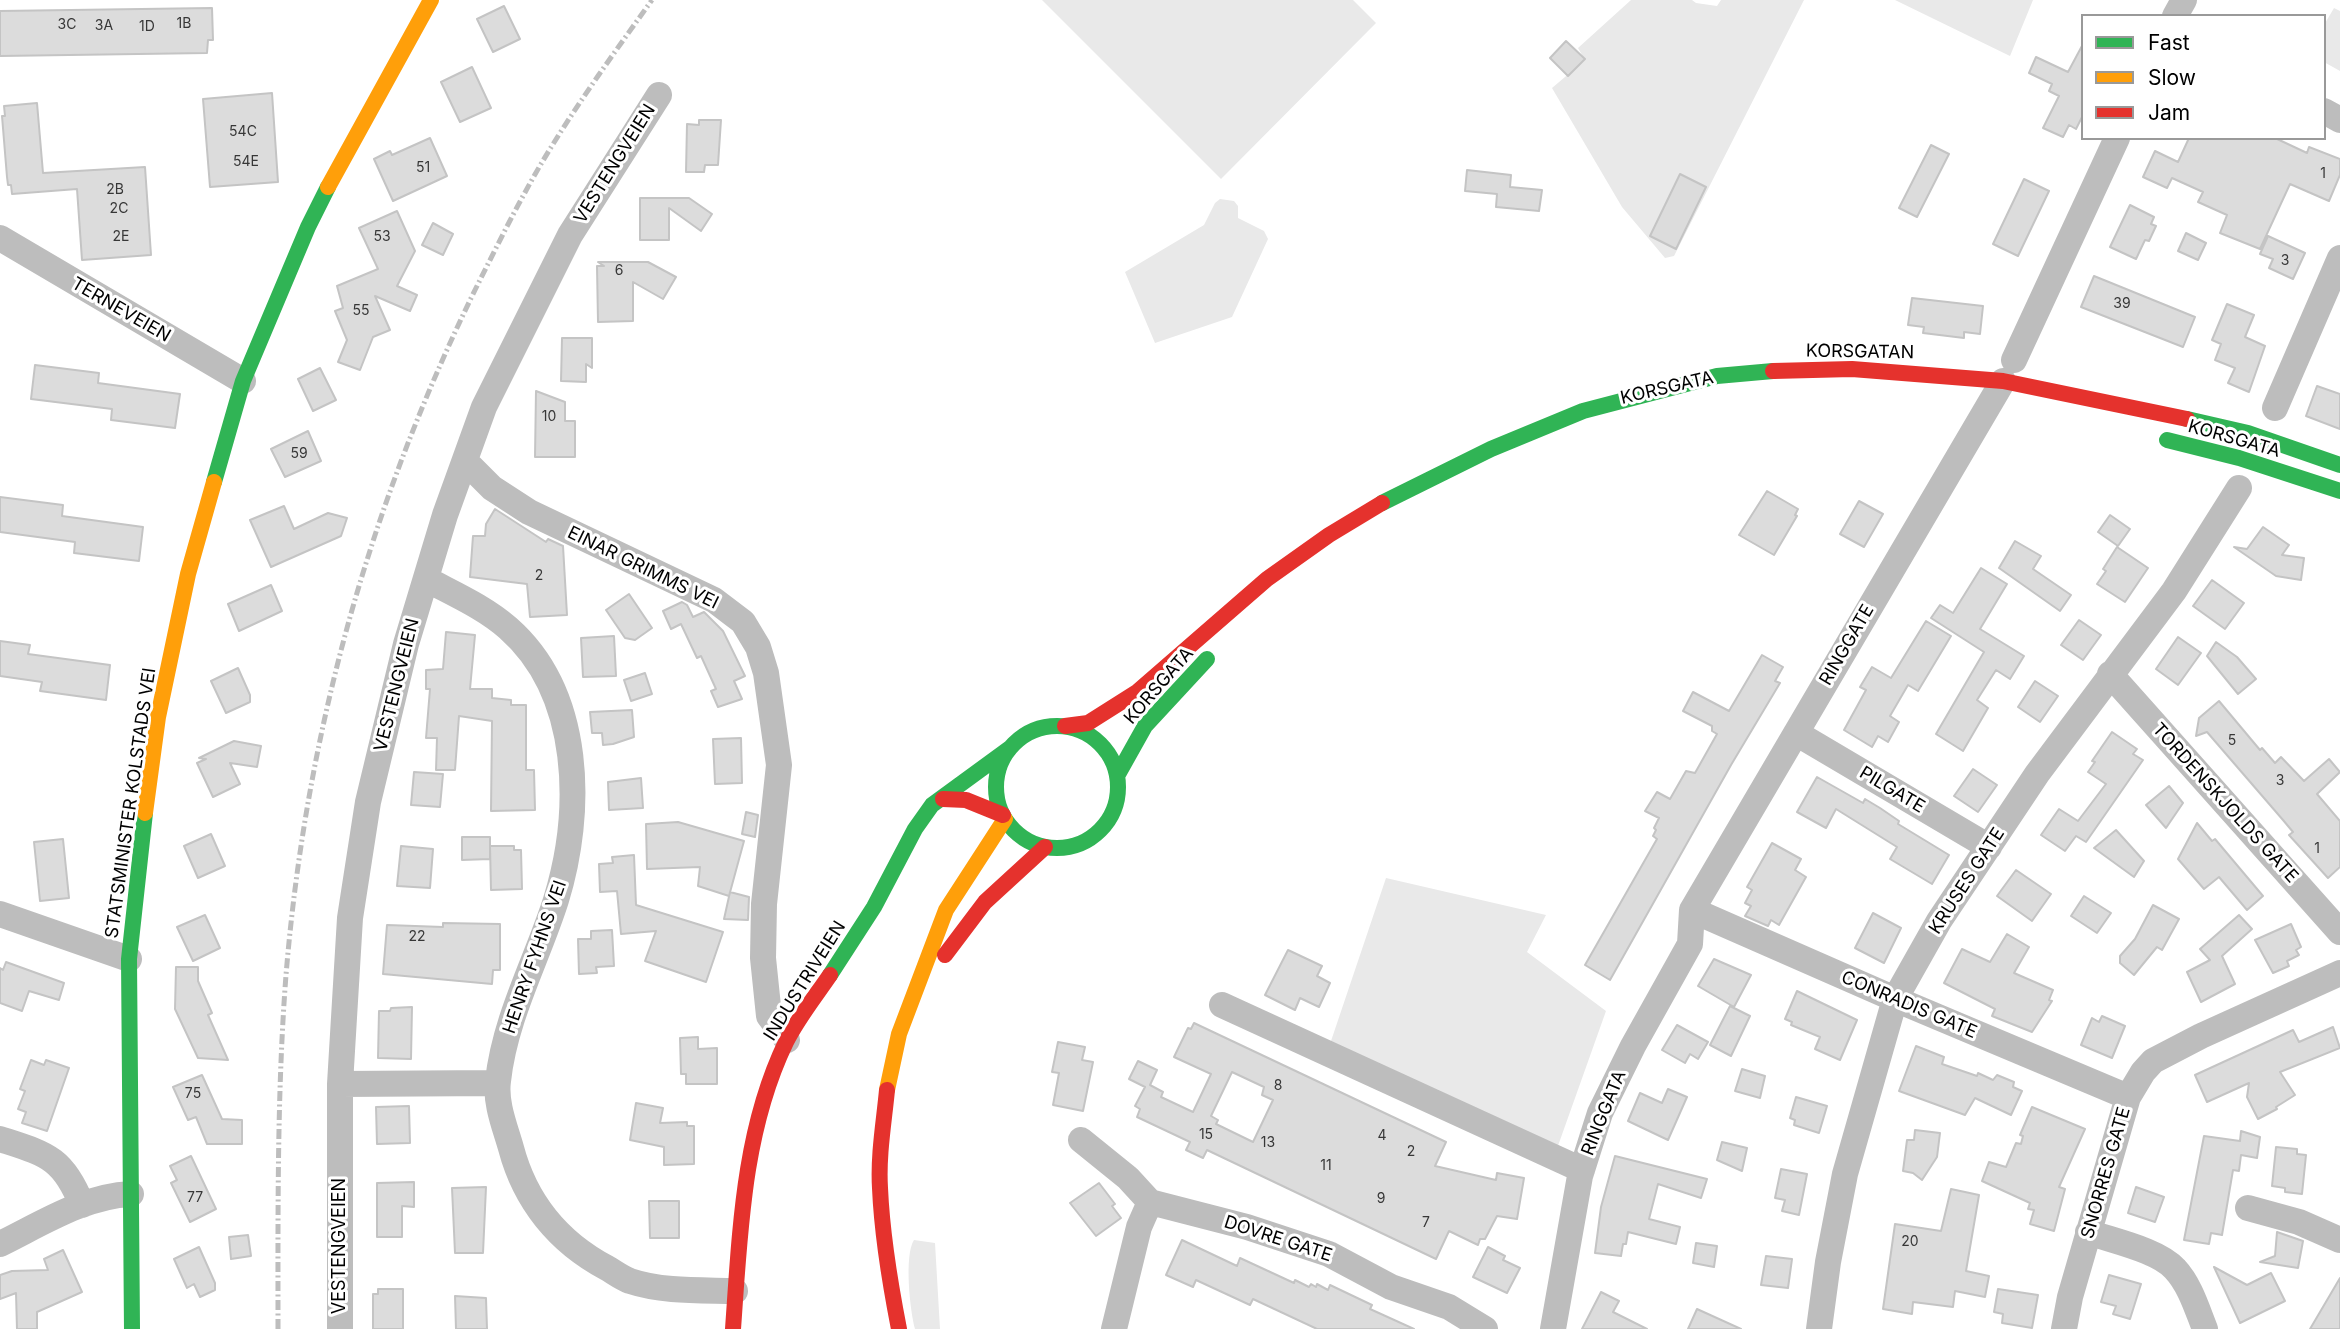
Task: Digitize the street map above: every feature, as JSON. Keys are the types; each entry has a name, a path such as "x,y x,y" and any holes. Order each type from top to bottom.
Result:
{"street":[{"name":"STATSMINISTER KOLSTADS VEI","path":"132,1329 129,959 135,890 158,717 188,574 243,381 314,216 346,151 431,0"},
{"name":"VESTENGVEIEN","path":"340,1329 340,1084 350,918 368,802 406,644 444,515 484,407 570,235 659,94"},
{"name":"RINGGATE","path":"1692,910 1999,388 2116,140"},
{"name":"TERNEVEIEN","path":"0,238 243,381"},
{"path":"2275,408 2340,258"},
{"name":"KORSGATAN","path":"1717,376 1783,370 1852,369 1999,388"},
{"name":"KORSGATA","path":"1065,726 1088,723 1137,692 1267,579 1329,535 1394,496 1491,449 1583,411 1717,376"},
{"path":"1896,388 1945,392"},
{"name":"KORSGATA","path":"1999,388 2144,409 2248,433 2340,465"},
{"name":"KORSGATA","path":"1626,416 1677,403"},
{"name":"KORSGATA","path":"2147,435 2239,458 2340,491"},
{"name":"EINAR GRIMMS VEI","path":"465,461 492,488 529,512 714,600 743,622 758,647 766,673 779,765 764,904 763,958 769,1016 787,1040"},
{"name":"KRUSES GATE","path":"1819,1329 1828,1262 1845,1174 1895,999 1939,921 2037,774 2174,591 2239,488"},
{"name":"HENRY FYHNS VEI","path":"426,579 491,615 509,629 533,658 552,688 565,725 571,763 568,852 555,900 512,1016 497,1083 500,1110 516,1167 531,1199 563,1239 589,1259 629,1281 670,1289 735,1292"},
{"name":"KORSGATA","path":"1117,776 1145,726 1218,648"},
{"name":"TORDENSKJOLDS GATE","path":"2110,674 2340,932"},
{"path":"1065,726 1083,731 1099,742 1111,757 1117,776 1118,796 1112,814 1100,831 1084,842 1065,848 1045,847 1016,832 1004,818 997,798 996,780 1010,747 1026,734 1044,727 1065,726"},
{"name":"PILGATE","path":"1796,733 1989,847"},
{"name":"INDUSTRIVEIEN","path":"733,1329 741,1217 755,1131 766,1090 787,1040 874,908 915,828 932,805 1010,747"},
{"path":"943,799 966,800 1004,818"},
{"path":"899,1329 889,1278 880,1187 881,1143 890,1069 899,1034 946,910 1004,818"},
{"path":"914,995 985,902 1045,847"},
{"name":"CONRADIS GATE","path":"1692,910 2128,1097"},
{"name":"RINGGATA","path":"1553,1329 1582,1170 1600,1113 1633,1045 1690,944 1692,910"},
{"path":"0,914 129,959"},
{"name":"SNORRES GATE","path":"2064,1329 2070,1297 2128,1097 2143,1072 2153,1061 2201,1036 2340,973"},
{"path":"1222,1005 1582,1170"},
{"path":"340,1084 497,1083"},
{"path":"0,1139 42,1153 59,1164 72,1180 82,1205"},
{"path":"1081,1140 1128,1178 1150,1202 1139,1227 1114,1329"},
{"path":"0,1244 82,1205 113,1195 131,1194"},
{"name":"DOVRE GATE","path":"1150,1202 1247,1227 1329,1254 1391,1287 1449,1307 1485,1329"},
{"path":"2248,1208 2299,1222 2340,1240"},
{"path":"2088,1232 2162,1258 2176,1269 2189,1289 2205,1329"}],"shaded area":[{"path":"1042,0 1353,0 1376,23 1221,179"},
{"path":"1631,0 1692,0 1717,6 1721,0 1804,0 1674,256 1665,258 1622,207 1552,88 1585,60 1578,48"},
{"path":"1895,0 2033,0 2010,56"},
{"path":"2334,8 2340,11 2340,71 2326,63 2326,22"},
{"path":"1220,199 1234,201 1238,206 1238,218 1264,231 1268,239 1232,317 1155,343 1125,272 1204,225 1215,203"},
{"path":"1386,878 1546,915 1527,952 1606,1011 1554,1157 1331,1041"},
{"path":"914,1240 935,1243 940,1329 915,1329 909,1270"}],"building":[{"path":"504,6 520,39 493,52 477,19"},
{"path":"212,8 213,40 208,40 207,53 0,56 0,11"},
{"path":"1566,41 1585,59 1568,76 1550,58"},
{"path":"2081,48 2081,119 2076,129 2069,125 2063,137 2043,128 2059,96 2049,91 2052,84 2029,73 2036,57 2068,72"},
{"path":"472,67 491,108 460,122 441,82"},
{"path":"272,93 278,182 210,187 203,99"},
{"path":"37,103 43,173 145,167 151,255 82,260 77,189 12,194 7,177 2,116 5,116 4,106"},
{"path":"699,120 721,120 718,165 705,165 704,172 686,172 687,124 699,125"},
{"path":"430,138 447,176 393,201 374,159 390,151 392,155"},
{"path":"2188,140 2279,140 2307,153 2309,147 2340,159 2340,175 2329,201 2290,184 2260,249 2220,233 2227,215 2198,202 2203,192 2172,178 2167,188 2143,177 2155,151 2178,162"},
{"path":"1931,145 1949,154 1917,217 1899,208"},
{"path":"1467,170 1511,175 1510,187 1542,190 1539,211 1496,207 1497,194 1465,191"},
{"path":"1680,174 1706,187 1676,249 1650,236"},
{"path":"2024,179 2049,191 2018,256 1993,244"},
{"path":"640,198 689,198 712,214 701,231 669,208 669,240 640,240"},
{"path":"2130,205 2154,217 2151,224 2156,226 2149,241 2145,240 2136,259 2110,247"},
{"path":"397,211 415,251 397,286 417,295 410,311 375,296 390,330 373,337 360,370 338,362 347,340 335,311 343,308 337,286 378,269 359,228"},
{"path":"433,223 453,234 443,255 422,245"},
{"path":"2186,233 2206,243 2198,260 2178,251"},
{"path":"2268,236 2305,253 2293,279 2269,268 2273,259 2260,254"},
{"path":"598,262 648,262 676,277 663,299 633,282 633,321 598,322 597,266 604,266"},
{"path":"2094,276 2195,317 2183,347 2081,307"},
{"path":"1912,298 1983,306 1980,334 1964,332 1964,338 1923,333 1924,327 1908,325"},
{"path":"2227,304 2254,315 2245,337 2265,346 2249,392 2228,383 2235,368 2215,360 2221,344 2212,340"},
{"path":"562,338 592,338 592,368 586,364 586,382 561,381"},
{"path":"35,365 99,373 98,383 180,394 175,428 111,420 112,409 31,399"},
{"path":"320,368 336,400 313,411 298,379"},
{"path":"2317,386 2340,394 2340,429 2306,416"},
{"path":"536,391 565,402 565,421 575,421 575,457 535,457"},
{"path":"308,431 321,461 285,477 271,449"},
{"path":"1767,491 1798,509 1795,515 1797,516 1774,555 1739,535"},
{"path":"0,497 63,505 62,516 143,527 139,561 74,553 75,542 0,532"},
{"path":"1859,501 1883,514 1864,547 1840,534"},
{"path":"284,506 294,529 328,513 347,518 341,536 271,567 250,520"},
{"path":"495,509 546,542 548,539 563,546 567,615 530,617 527,584 470,577 473,536 485,536 486,524"},
{"path":"2110,515 2130,529 2118,546 2098,532"},
{"path":"2263,527 2289,545 2282,555 2304,558 2301,580 2276,576 2234,547 2247,549"},
{"path":"2015,541 2041,556 2033,569 2071,595 2060,611 1999,568"},
{"path":"2117,547 2148,568 2125,602 2097,584"},
{"path":"1981,568 2007,584 1980,629 2024,656 2010,679 1996,670 1977,700 1988,708 1963,751 1936,734 1984,652 1931,618 1940,605 1953,613"},
{"path":"2212,580 2244,603 2225,629 2193,606"},
{"path":"271,585 282,611 239,631 228,604"},
{"path":"629,594 652,628 635,640 625,638 606,610"},
{"path":"682,602 687,605 693,617 704,612 723,631 745,676 734,681 742,699 718,707 711,691 716,689 701,656 697,658 681,624 671,629 663,611"},
{"path":"2079,620 2101,635 2083,660 2061,645"},
{"path":"1926,621 1951,636 1918,691 1908,685 1890,716 1899,722 1888,742 1878,736 1872,747 1844,730 1866,690 1860,687 1872,667 1891,678"},
{"path":"446,632 475,635 470,689 492,689 492,698 511,700 511,705 526,705 526,770 534,770 535,810 491,811 492,721 459,716 455,770 436,770 437,738 426,738 430,689 426,689 426,670 443,669"},
{"path":"614,636 616,676 583,677 581,638"},
{"path":"2178,637 2201,653 2178,685 2156,669"},
{"path":"0,641 30,645 28,654 110,665 106,700 40,691 42,682 0,676"},
{"path":"2216,642 2237,657 2256,679 2238,694 2207,656"},
{"path":"1762,655 1783,667 1775,681 1780,683 1610,980 1585,965 1657,839 1653,836 1659,818 1645,811 1657,792 1670,799 1686,771 1695,773 1717,734 1712,731 1712,726 1683,711 1693,692 1729,711"},
{"path":"238,668 250,695 250,702 226,713 211,681"},
{"path":"645,673 652,694 631,701 624,680"},
{"path":"2035,681 2058,696 2040,722 2018,707"},
{"path":"2219,701 2260,750 2262,748 2275,763 2281,757 2304,781 2329,759 2340,772 2317,794 2340,821 2340,867 2328,878 2289,835 2293,832 2207,732 2196,736 2199,718"},
{"path":"632,710 634,737 603,745 602,733 592,733 590,712"},
{"path":"2112,732 2137,749 2133,754 2143,760 2086,842 2076,836 2065,851 2041,835 2059,809 2078,821 2106,784 2088,772 2095,762 2092,761"},
{"path":"741,738 742,783 715,784 713,739"},
{"path":"234,741 261,746 257,767 230,763 240,784 213,797 197,763 206,759 199,758"},
{"path":"1973,769 1997,785 1978,812 1954,796"},
{"path":"414,772 443,774 440,807 411,805"},
{"path":"1817,777 1863,803 1865,799 1899,821 1898,824 1949,855 1932,884 1890,859 1897,847 1836,809 1826,828 1797,812"},
{"path":"641,778 643,808 609,810 608,782"},
{"path":"2169,786 2183,803 2166,828 2146,805"},
{"path":"746,812 758,815 755,837 742,834"},
{"path":"678,822 744,841 729,896 698,886 700,867 647,869 646,824"},
{"path":"2197,823 2212,841 2215,839 2263,896 2247,910 2219,877 2204,889 2178,859"},
{"path":"2116,830 2144,861 2134,877 2094,848"},
{"path":"211,834 225,866 198,878 184,846"},
{"path":"462,837 490,837 490,859 462,860"},
{"path":"63,839 69,898 40,901 34,842"},
{"path":"1772,843 1801,859 1795,870 1806,877 1779,925 1771,920 1768,926 1745,916 1751,906 1745,903 1752,890 1747,887"},
{"path":"401,846 433,849 430,888 397,886"},
{"path":"490,846 514,846 514,850 521,850 522,889 491,890"},
{"path":"634,855 636,905 723,932 706,982 645,961 656,931 621,934 617,891 600,892 599,864 613,863 612,857"},
{"path":"2016,870 2051,894 2032,921 1997,896"},
{"path":"730,892 749,897 748,920 724,919"},
{"path":"2084,896 2111,913 2097,933 2071,916"},
{"path":"2153,905 2179,919 2162,950 2157,947 2134,975 2120,963 2120,956 2135,939"},
{"path":"1873,913 1901,928 1884,963 1855,948"},
{"path":"205,915 220,948 193,961 177,927"},
{"path":"2239,915 2252,929 2222,956 2235,984 2201,1002 2187,972 2210,960 2200,949"},
{"path":"443,923 500,924 500,970 493,970 492,984 383,974 387,925 443,927"},
{"path":"2291,924 2301,947 2296,950 2299,955 2287,961 2289,966 2273,973 2255,940"},
{"path":"612,930 614,966 596,967 597,973 579,974 578,939 591,939 591,931"},
{"path":"2007,934 2029,947 2014,973 2053,990 2049,1000 2052,1001 2032,1032 1992,1016 1995,1009 1944,983 1962,949 1990,962"},
{"path":"1288,950 1322,966 1317,976 1330,983 1319,1007 1300,998 1295,1010 1265,995"},
{"path":"1714,959 1751,975 1734,1007 1698,986"},
{"path":"6,962 64,983 59,1000 29,991 22,1011 0,1003 0,968 3,970"},
{"path":"176,967 198,967 198,981 212,1013 208,1015 228,1060 198,1058 175,1009"},
{"path":"1797,991 1857,1020 1840,1060 1815,1049 1820,1037 1791,1025 1792,1022 1785,1019"},
{"path":"1730,1006 1750,1016 1731,1056 1710,1045"},
{"path":"412,1007 411,1059 378,1058 379,1011"},
{"path":"2102,1016 2125,1026 2112,1058 2081,1045 2092,1018 2099,1022"},
{"path":"1194,1023 1446,1142 1435,1166 1496,1180 1497,1173 1524,1178 1517,1219 1497,1216 1485,1239 1480,1239 1478,1245 1449,1231 1436,1259 1207,1150 1203,1158 1186,1150 1190,1142 1137,1117 1140,1109 1135,1106 1145,1087 1129,1079 1138,1061 1157,1070 1150,1085 1163,1092 1161,1097 1193,1112 1211,1074 1174,1057 1188,1028 1191,1029","holes":["1232,1072 1264,1087 1262,1095 1273,1100 1253,1142 1216,1124 1218,1120 1211,1116"]},
{"path":"1677,1025 1708,1042 1698,1059 1690,1054 1685,1063 1662,1050"},
{"path":"2333,1027 2340,1048 2280,1072 2295,1095 2276,1107 2277,1109 2258,1119 2247,1097 2249,1083 2207,1102 2195,1075 2293,1030 2299,1042"},
{"path":"698,1037 698,1049 717,1048 717,1084 686,1084 686,1074 681,1074 680,1038"},
{"path":"1058,1042 1085,1047 1082,1060 1093,1062 1083,1111 1053,1105 1059,1073 1052,1072"},
{"path":"1916,1046 1944,1057 1942,1064 1977,1076 1978,1073 1993,1080 1997,1075 2014,1082 2013,1087 2022,1091 2011,1115 1975,1098 1965,1115 1899,1091"},
{"path":"31,1060 44,1065 46,1060 69,1068 47,1131 22,1123 26,1112 18,1109 25,1091 20,1089"},
{"path":"1742,1069 1765,1076 1760,1098 1735,1091"},
{"path":"202,1075 222,1119 242,1120 242,1144 207,1144 196,1117 188,1120 173,1087"},
{"path":"1668,1089 1687,1097 1668,1140 1628,1121 1640,1093 1662,1103"},
{"path":"1796,1097 1827,1106 1819,1133 1794,1125 1795,1120 1790,1118"},
{"path":"636,1103 663,1108 660,1123 687,1122 687,1126 694,1126 694,1164 664,1165 664,1147 630,1140"},
{"path":"409,1106 410,1143 377,1144 376,1107"},
{"path":"2032,1107 2085,1129 2059,1187 2065,1189 2054,1231 2030,1224 2034,1210 2028,1209 2030,1203 1982,1181 1989,1162 2006,1167 2016,1143 2021,1144 2023,1136 2020,1135"},
{"path":"1915,1130 1940,1133 1937,1157 1922,1180 1913,1173 1903,1171 1907,1140 1914,1140"},
{"path":"2241,1131 2260,1137 2257,1158 2241,1155 2239,1171 2233,1170 2222,1235 2211,1233 2209,1244 2184,1240 2204,1136 2240,1141"},
{"path":"1722,1142 1747,1148 1742,1171 1717,1160"},
{"path":"2276,1147 2297,1149 2297,1154 2306,1155 2302,1194 2285,1192 2285,1188 2272,1186"},
{"path":"191,1156 216,1209 190,1222 171,1183 177,1180 170,1166"},
{"path":"1615,1156 1707,1179 1701,1198 1658,1184 1649,1219 1680,1227 1676,1244 1628,1232 1621,1256 1595,1253 1601,1207"},
{"path":"1781,1169 1807,1174 1799,1215 1782,1211 1785,1200 1775,1198"},
{"path":"414,1182 414,1207 402,1206 402,1237 377,1237 377,1183"},
{"path":"1099,1183 1115,1204 1112,1206 1121,1218 1096,1236 1070,1203"},
{"path":"486,1187 483,1253 455,1253 452,1188"},
{"path":"2136,1187 2164,1197 2155,1222 2128,1213"},
{"path":"1951,1189 1979,1195 1966,1271 1989,1276 1985,1297 1955,1291 1953,1307 1913,1302 1912,1314 1883,1309 1895,1224 1941,1231"},
{"path":"649,1201 679,1201 679,1238 650,1238"},
{"path":"2277,1232 2303,1241 2298,1268 2260,1262 2275,1256"},
{"path":"248,1235 251,1256 231,1259 229,1237"},
{"path":"1182,1240 1237,1266 1240,1258 1294,1283 1295,1280 1309,1287 1311,1284 1316,1287 1317,1284 1328,1290 1330,1285 1372,1305 1370,1309 1414,1329 1317,1329 1253,1299 1250,1305 1196,1280 1193,1287 1166,1275"},
{"path":"1696,1243 1717,1246 1714,1267 1693,1263"},
{"path":"199,1247 215,1283 215,1290 200,1297 194,1284 187,1288 174,1259"},
{"path":"1488,1247 1505,1256 1503,1260 1520,1268 1507,1293 1473,1277"},
{"path":"63,1250 82,1292 37,1312 37,1329 17,1329 16,1293 0,1299 0,1275 12,1271 48,1270 44,1259"},
{"path":"1766,1256 1792,1259 1788,1288 1761,1285"},
{"path":"2214,1267 2247,1285 2271,1273 2285,1301 2240,1323"},
{"path":"2109,1275 2141,1284 2130,1319 2113,1314 2116,1306 2101,1302"},
{"path":"2340,1278 2340,1329 2310,1329"},
{"path":"378,1289 403,1289 403,1329 373,1329 373,1294 378,1294"},
{"path":"1998,1289 2038,1295 2032,1328 2002,1323 2003,1314 1994,1312"},
{"path":"1601,1292 1619,1301 1613,1312 1647,1329 1582,1329"},
{"path":"455,1296 486,1298 487,1329 456,1329"},
{"path":"1697,1309 1741,1329 1688,1329"}],"railway":[{"path":"278,1329 280,1107 286,975 309,797 348,624 404,455 437,372 475,290 554,143 652,0"}],"traffic: fast":[{"path":"214,482 243,381 308,227 328,187"},
{"path":"1382,503 1491,449 1583,411 1717,376 1773,371"},
{"path":"2187,419 2248,433 2340,465"},
{"path":"2167,440 2239,458 2340,491"},
{"path":"1117,776 1145,726 1207,659"},
{"path":"1057,726 1080,731 1100,744 1113,764 1118,787 1113,810 1100,830 1080,843 1057,848 1034,843 1014,830 1001,810 996,787 1001,764 1014,744 1034,731 1057,726"},
{"path":"830,975 874,907 915,829 932,805 1010,748"},
{"path":"132,1329 129,959 145,813"}],"traffic: slow":[{"path":"328,187 431,0"},
{"path":"145,813 158,717 188,574 214,482"},
{"path":"887,1090 899,1034 946,910 1005,819"}],"traffic: jam":[{"path":"1773,371 1852,369 2003,381 2187,419"},
{"path":"1065,726 1088,723 1137,692 1267,579 1329,535 1382,503"},
{"path":"943,799 966,800 1003,815"},
{"path":"945,955 985,902 1045,847"},
{"path":"733,1329 746,1182 761,1111 786,1042 830,975"},
{"path":"887,1090 880,1188 887,1259 899,1329"}]}
